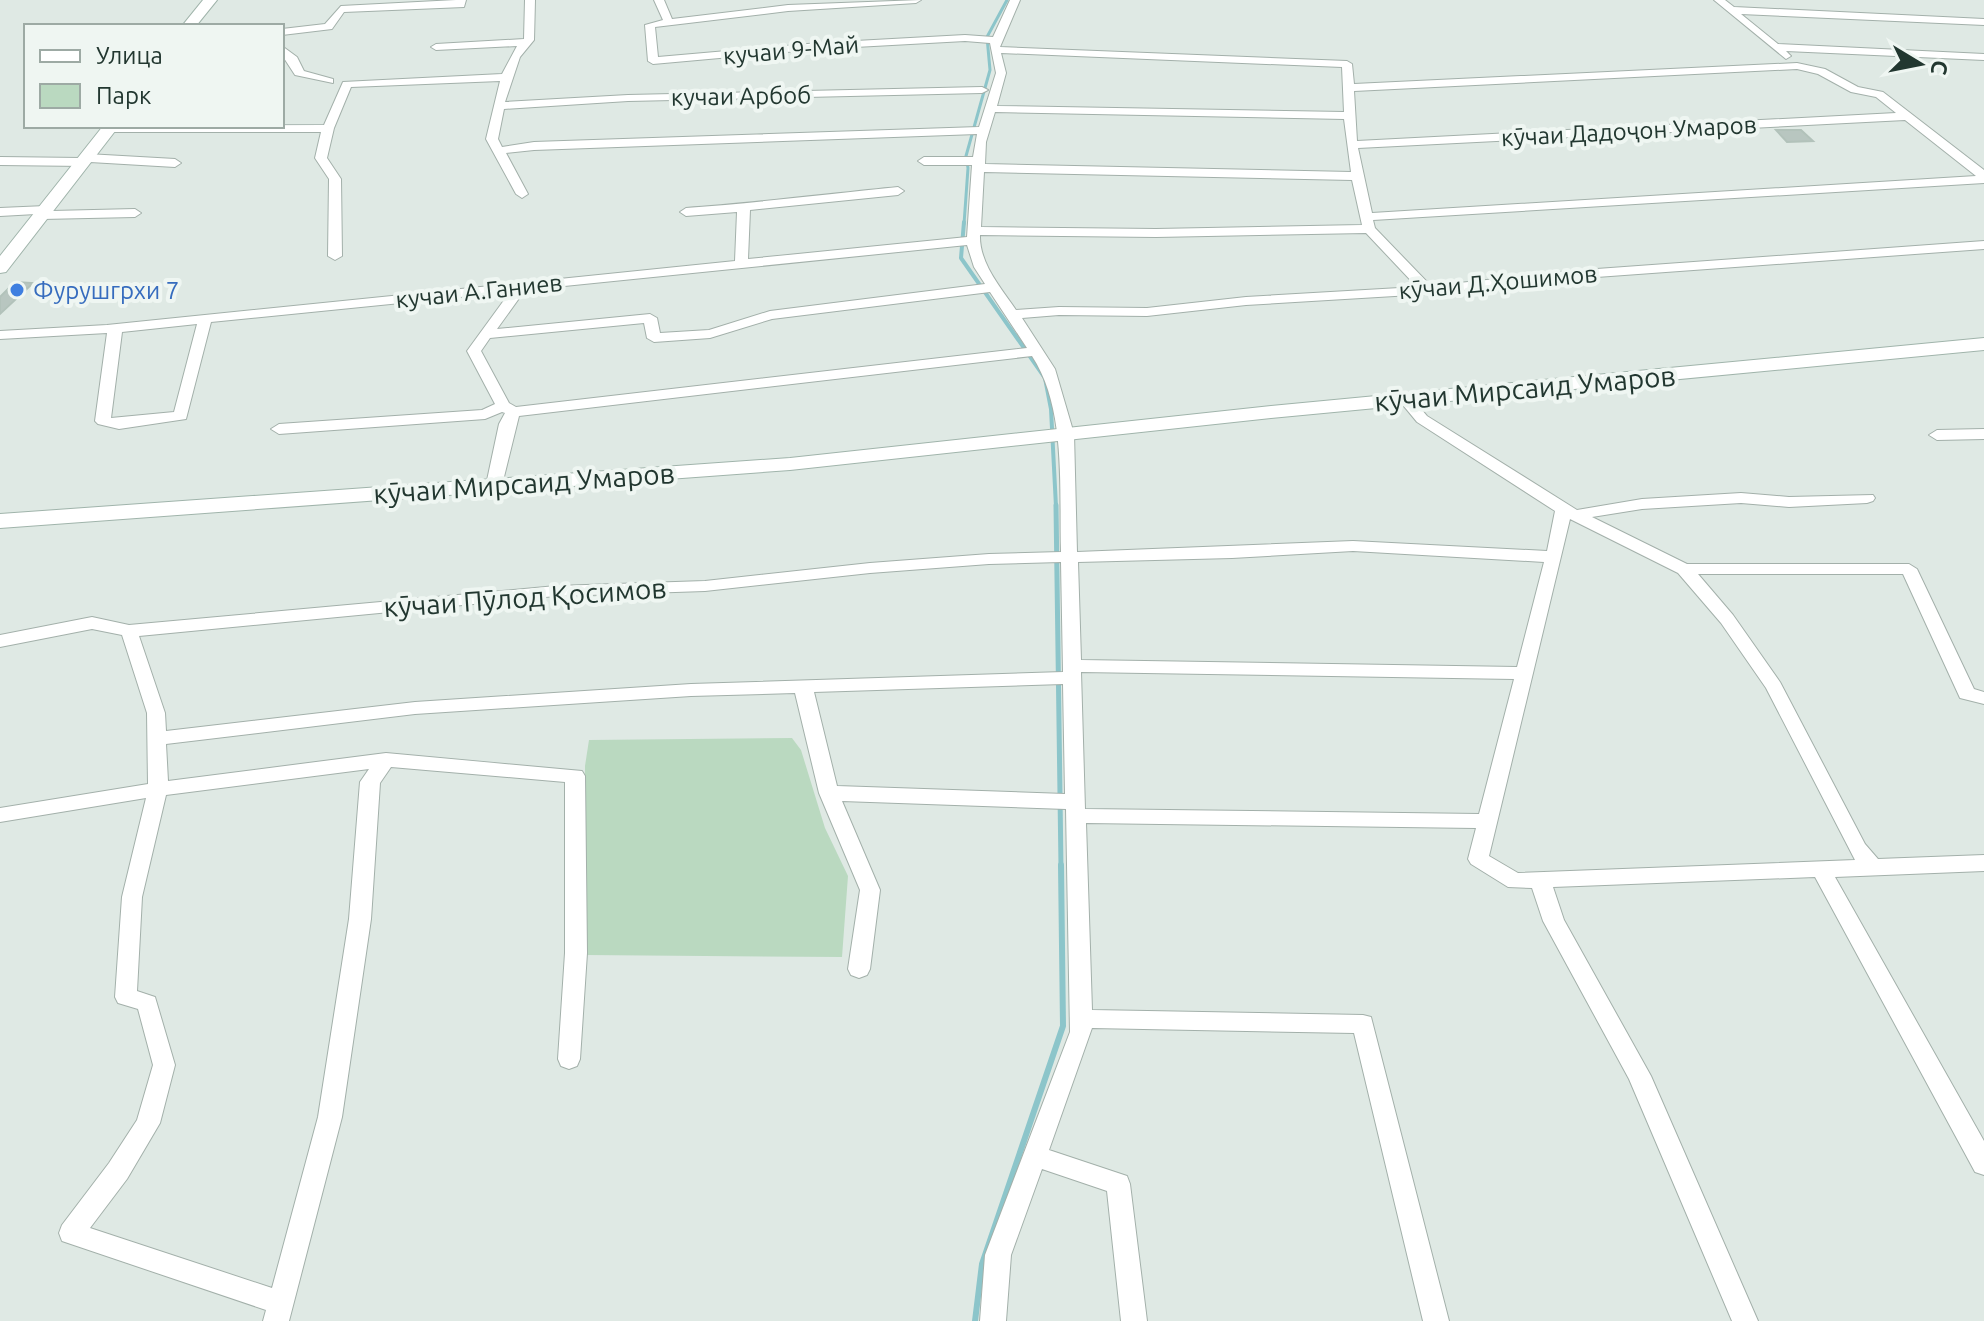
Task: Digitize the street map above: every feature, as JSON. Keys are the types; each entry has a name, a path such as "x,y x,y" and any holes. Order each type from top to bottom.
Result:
{"street":[{"path":"191,24 210,0"},
{"path":"284,32 328,27 341,9 460,5 461,0"},
{"path":"522,194 492,139 507,77 519,45 529,40 530,0"},
{"path":"659,0 668,21"},
{"name":"кучаи 9-Май","path":"916,0 788,8 650,25 653,61 819,46 965,38 992,42"},
{"path":"993,1321 998,1255 1081,1032 1075,809 1066,675 1057,435 1048,369 1030,351 1012,315 985,288 981,267 968,238 976,130 990,109 1001,73 992,42 1015,0"},
{"path":"1719,0 1797,66 1821,71 1855,90 1879,94 1984,178"},
{"path":"1731,10 1984,22"},
{"path":"436,47 524,42"},
{"path":"992,42 1156,59 1347,64 1351,145 1368,223 1428,290"},
{"path":"1778,47 1984,57"},
{"path":"284,51 293,59 299,73 329,81"},
{"name":"кӯчаи Дадоҷон Умаров","path":"1349,88 1797,66"},
{"path":"335,256 335,179 321,158 328,128 347,84 507,77"},
{"name":"кучаи Арбоб","path":"500,106 628,98 982,90"},
{"path":"990,109 1350,116"},
{"name":"кӯчаи Дадоҷон Умаров","path":"1351,145 1908,116"},
{"path":"0,268 109,128"},
{"path":"284,128 328,128"},
{"path":"498,151 534,146 976,130"},
{"path":"0,161 175,163"},
{"path":"924,161 1357,176"},
{"path":"968,238 1368,223 1984,178"},
{"path":"686,212 898,191"},
{"path":"741,264 744,208"},
{"path":"0,212 135,213"},
{"name":"кучаи А.Ганиев","path":"0,335 205,319 968,238"},
{"name":"кӯчаи Д.Ҳошимов","path":"1012,315 1059,311 1147,312 1246,301 1428,290 1569,275 1984,245"},
{"path":"494,485 508,409 474,351 520,287"},
{"path":"483,335 650,318 654,338 710,334 770,315 985,288"},
{"path":"115,328 103,421 119,424 181,416 205,319"},
{"name":"кӯчаи Мирсаид Умаров","path":"0,521 790,464 1405,399 1984,344"},
{"path":"279,429 485,414 1030,351"},
{"path":"1405,399 1422,419 1569,512 1684,569 1727,619 1774,686 1857,849 1873,868"},
{"path":"1937,435 1984,434"},
{"path":"1569,512 1713,500 1789,502 1867,498"},
{"path":"1569,512 1554,557 1478,859 1515,881 1984,863"},
{"name":"кӯчаи Пӯлод Қосимов","path":"0,641 92,623 129,631 499,596 705,586 870,568 1062,556 1232,553 1353,546 1554,557"},
{"path":"1684,569 1909,569 1967,694 1984,698"},
{"path":"129,631 156,713 158,789 132,897 126,997 147,1003 164,1065 148,1123 118,1171 71,1233 279,1312 330,1117 360,919 370,782 386,760"},
{"path":"155,739 415,708 691,690 1066,675 1525,673"},
{"path":"803,687 829,793 870,890 859,969"},
{"path":"0,815 158,789 386,760 575,776 576,953 569,1059"},
{"path":"829,793 1075,809 1488,821"},
{"path":"1821,870 1984,1164"},
{"path":"1540,880 1554,921 1639,1076 1745,1321"},
{"path":"1081,1019 1363,1024 1436,1321"},
{"path":"1035,1156 1118,1184 1134,1321"}],"green space":[{"path":"792,738 801,750 825,828 848,876 842,957 585,955 585,766 589,740"}],"building":[{"path":"1776,130 1801,130 1813,141 1787,142"},
{"name":"Фурушгрхи 7","path":"15,282 33,283 0,314 0,297"}],"waterway":[{"path":"964,224 966,156 990,70 987,37 1007,0"},
{"path":"964,222 961,258 1045,378 1051,409 1056,507"},
{"path":"1056,505 1061,867"},
{"path":"975,1321 982,1264 1063,1026 1061,865"}],"place":[{"name":"Фурушгрхи 7","path":"17,290"}]}
